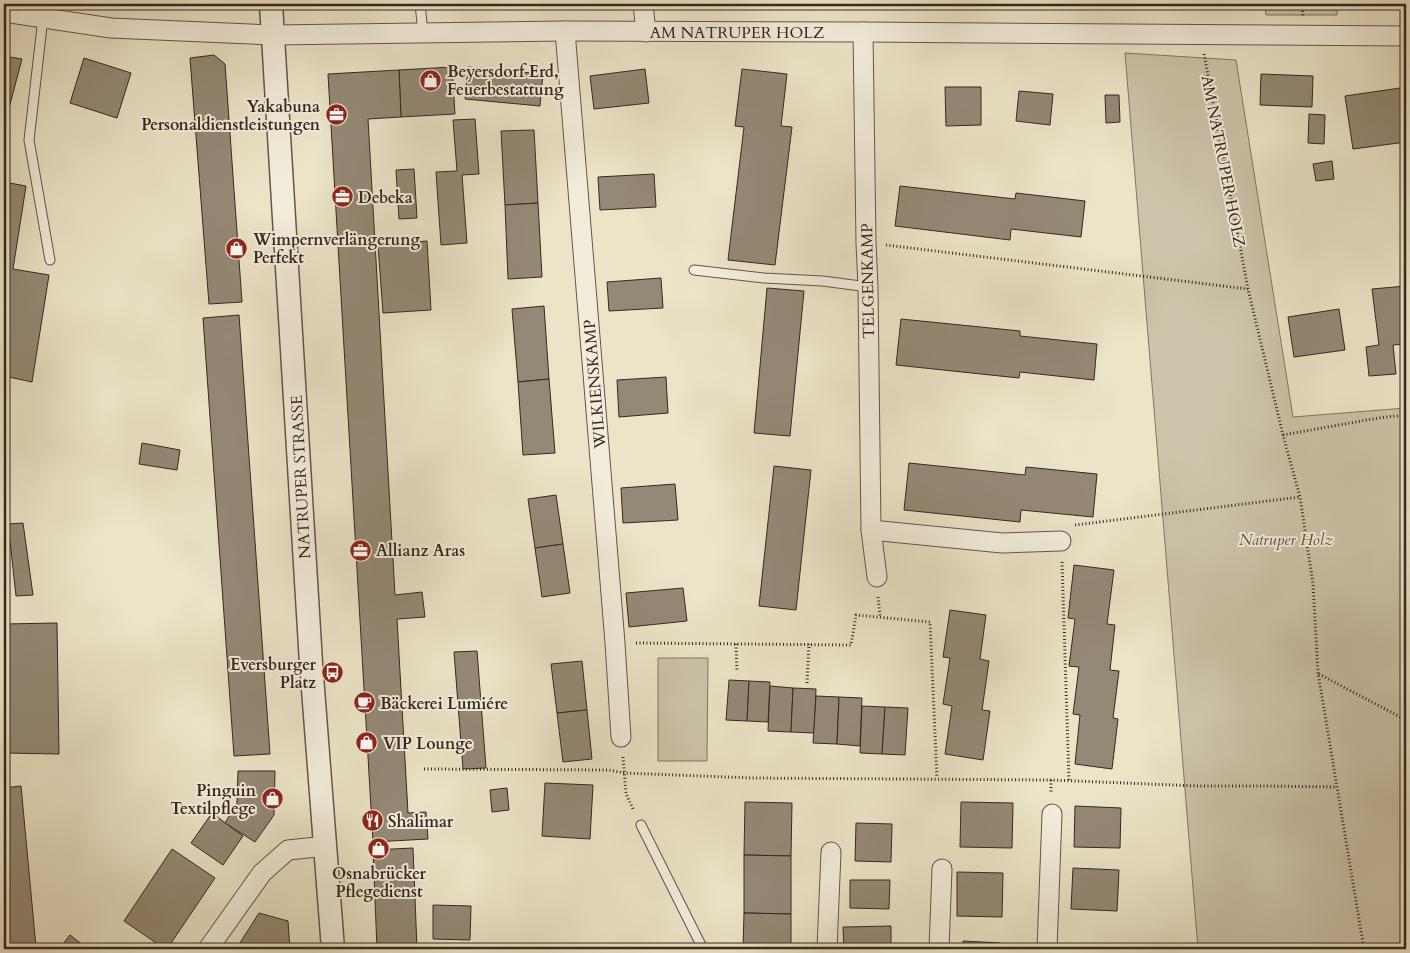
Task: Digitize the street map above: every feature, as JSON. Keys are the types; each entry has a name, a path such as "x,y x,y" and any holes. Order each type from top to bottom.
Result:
{"street":[{"name":"NATRUPER STRASSE","path":"271,4 311,664 333,949"},
{"path":"644,4 646,32"},
{"name":"AM NATRUPER HOLZ","path":"4,12 33,13 111,28 274,35 566,31 1406,36"},
{"name":"WILKIENSKAMP","path":"566,31 622,737"},
{"name":"TELGENKAMP","path":"863,32 871,530 877,577"},
{"path":"871,530 1002,543 1061,541"},
{"path":"1047,949 1052,814"},
{"path":"208,949 262,873 288,850 326,846"},
{"path":"827,949 831,852"},
{"path":"939,949 942,869"}],"lane":[{"path":"420,4 423,33"},
{"path":"33,13 29,140 50,260"},
{"path":"694,270 764,278 823,281 868,287"},
{"path":"641,825 703,949"}],"path":[{"name":"AM NATRUPER HOLZ","path":"1200,34 1248,289 1300,497 1313,584 1318,673 1364,949"},
{"path":"866,243 1248,289"},
{"path":"1283,435 1378,418 1406,415"},
{"path":"1069,781 1061,541 1065,526 1300,497"},
{"path":"615,643 851,644 856,615 930,622 937,778"},
{"path":"736,644 736,671"},
{"path":"807,683 809,644"},
{"path":"1318,673 1406,720"},
{"path":"622,737 626,794 641,825"},
{"path":"424,769 609,770 624,773 753,778 937,778 1198,786 1337,787"}],"green space":[{"path":"1265,4 1337,4 1337,15 1266,15"},
{"name":"Natruper Holz","path":"1125,53 1236,60 1293,417 1406,408 1406,949 1198,949"},
{"path":"658,658 708,658 707,761 658,761"}],"building":[{"path":"214,55 225,64 242,302 209,304 190,58"},
{"path":"4,56 22,59 4,127"},
{"path":"84,58 131,73 117,118 70,103"},
{"path":"452,67 455,114 401,117 399,70"},
{"path":"468,67 543,74 540,106 465,99"},
{"path":"645,69 649,103 594,109 590,76"},
{"path":"742,69 787,74 781,126 792,127 775,265 728,260 744,127 735,126"},
{"path":"399,70 401,117 368,119 395,595 422,592 425,617 397,619 408,813 426,812 428,839 373,842 328,74"},
{"path":"1261,74 1313,76 1312,107 1260,105"},
{"path":"945,87 981,87 981,125 946,126"},
{"path":"1400,88 1406,88 1406,132"},
{"path":"1400,88 1406,142 1353,149 1345,96"},
{"path":"1019,91 1053,94 1050,125 1016,121"},
{"path":"1105,95 1119,95 1120,122 1106,123"},
{"path":"1309,114 1325,115 1324,144 1308,143"},
{"path":"475,119 479,174 462,175 467,243 441,245 436,172 457,171 453,120"},
{"path":"534,130 538,203 505,205 501,131"},
{"path":"1332,161 1334,179 1316,181 1313,164"},
{"path":"414,169 417,218 399,219 396,170"},
{"path":"654,174 656,207 600,210 598,177"},
{"path":"4,182 26,186 13,269 49,275 32,382 4,376"},
{"path":"900,186 1015,199 1016,193 1085,201 1081,237 1011,229 1010,240 895,226"},
{"path":"538,203 542,277 508,279 505,205"},
{"path":"427,241 431,310 383,313 378,245"},
{"path":"661,278 663,308 609,311 607,282"},
{"path":"1406,286 1406,344 1393,345 1396,374 1369,376 1366,347 1379,345 1372,289"},
{"path":"767,288 804,291 790,436 754,433"},
{"path":"544,306 549,379 518,382 512,309"},
{"path":"1339,309 1345,350 1294,357 1288,317"},
{"path":"239,315 270,754 234,756 203,318"},
{"path":"901,319 1020,331 1020,336 1097,344 1094,380 1020,372 1019,378 896,365"},
{"path":"666,377 668,413 619,417 617,380"},
{"path":"549,379 555,453 523,455 518,382"},
{"path":"142,443 180,450 177,470 139,464"},
{"path":"909,463 1025,475 1026,467 1097,474 1093,517 1021,510 1020,522 904,510"},
{"path":"774,466 811,470 796,610 759,606"},
{"path":"675,484 678,520 623,523 621,488"},
{"path":"556,495 563,544 535,548 528,499"},
{"path":"7,519 8,524 23,523 33,595 16,596 10,541 4,542 4,520"},
{"path":"563,544 570,593 542,597 535,548"},
{"path":"1074,565 1114,570 1107,624 1115,625 1110,670 1119,671 1113,718 1118,719 1112,769 1075,764 1080,715 1073,714 1079,667 1069,666 1075,619 1068,618"},
{"path":"683,588 687,621 629,627 626,593"},
{"path":"950,610 986,615 980,659 989,661 982,710 990,711 983,760 945,754 952,706 943,704 950,658 943,657"},
{"path":"57,623 59,754 4,753 4,624"},
{"path":"477,651 486,768 463,769 454,652"},
{"path":"582,661 587,710 557,713 551,664"},
{"path":"729,680 749,681 747,721 726,720"},
{"path":"749,681 770,682 768,722 747,721"},
{"path":"770,686 793,688 791,732 768,731"},
{"path":"793,688 816,689 814,733 791,732"},
{"path":"816,696 839,697 837,744 813,743"},
{"path":"839,697 862,698 860,746 837,744"},
{"path":"862,706 885,707 882,754 860,753"},
{"path":"885,707 908,708 905,755 882,754"},
{"path":"587,710 592,759 563,762 557,713"},
{"path":"238,771 275,771 274,815 255,842 225,823 237,803"},
{"path":"545,783 593,785 590,839 542,836"},
{"path":"21,786 36,947 4,949 4,788"},
{"path":"507,788 509,810 492,812 490,790"},
{"path":"745,802 792,803 791,856 744,855"},
{"path":"961,802 1013,803 1012,848 960,847"},
{"path":"1075,806 1121,808 1120,848 1074,847"},
{"path":"212,813 243,836 223,865 191,843"},
{"path":"856,823 892,824 891,862 855,861"},
{"path":"413,848 417,949 377,949 373,850"},
{"path":"172,849 215,878 167,949 165,949 124,921"},
{"path":"744,855 791,856 791,914 744,913"},
{"path":"1073,868 1119,870 1117,911 1071,909"},
{"path":"957,872 1003,873 1002,917 957,916"},
{"path":"850,880 890,880 889,909 850,908"},
{"path":"433,905 471,906 470,940 433,939"},
{"path":"259,913 288,921 290,949 236,949"},
{"path":"744,913 791,914 791,949 743,949"},
{"path":"891,926 891,949 844,949 843,927"},
{"path":"70,935 88,949 59,949"},
{"path":"963,941 1001,943 1000,949 963,949"},
{"path":"613,947 657,948 657,949 613,949"}],"place":[{"name":"Beyersdorf Erd, Feuerbestattung","path":"431,80"},
{"name":"Yakabuna Personaldienstleistungen","path":"336,115"},
{"name":"Debeka","path":"342,197"},
{"name":"Wimpernverlängerung Perfekt","path":"237,248"},
{"name":"Allianz Aras","path":"360,550"},
{"name":"Eversburger Platz","path":"332,673"},
{"name":"Bäckerei Lumiére","path":"364,703"},
{"name":"VIP Lounge","path":"367,743"},
{"name":"Pinguin Textilpflege","path":"272,799"},
{"name":"Shalimar","path":"372,821"},
{"name":"Osnabrücker Pflegedienst","path":"379,849"}]}
